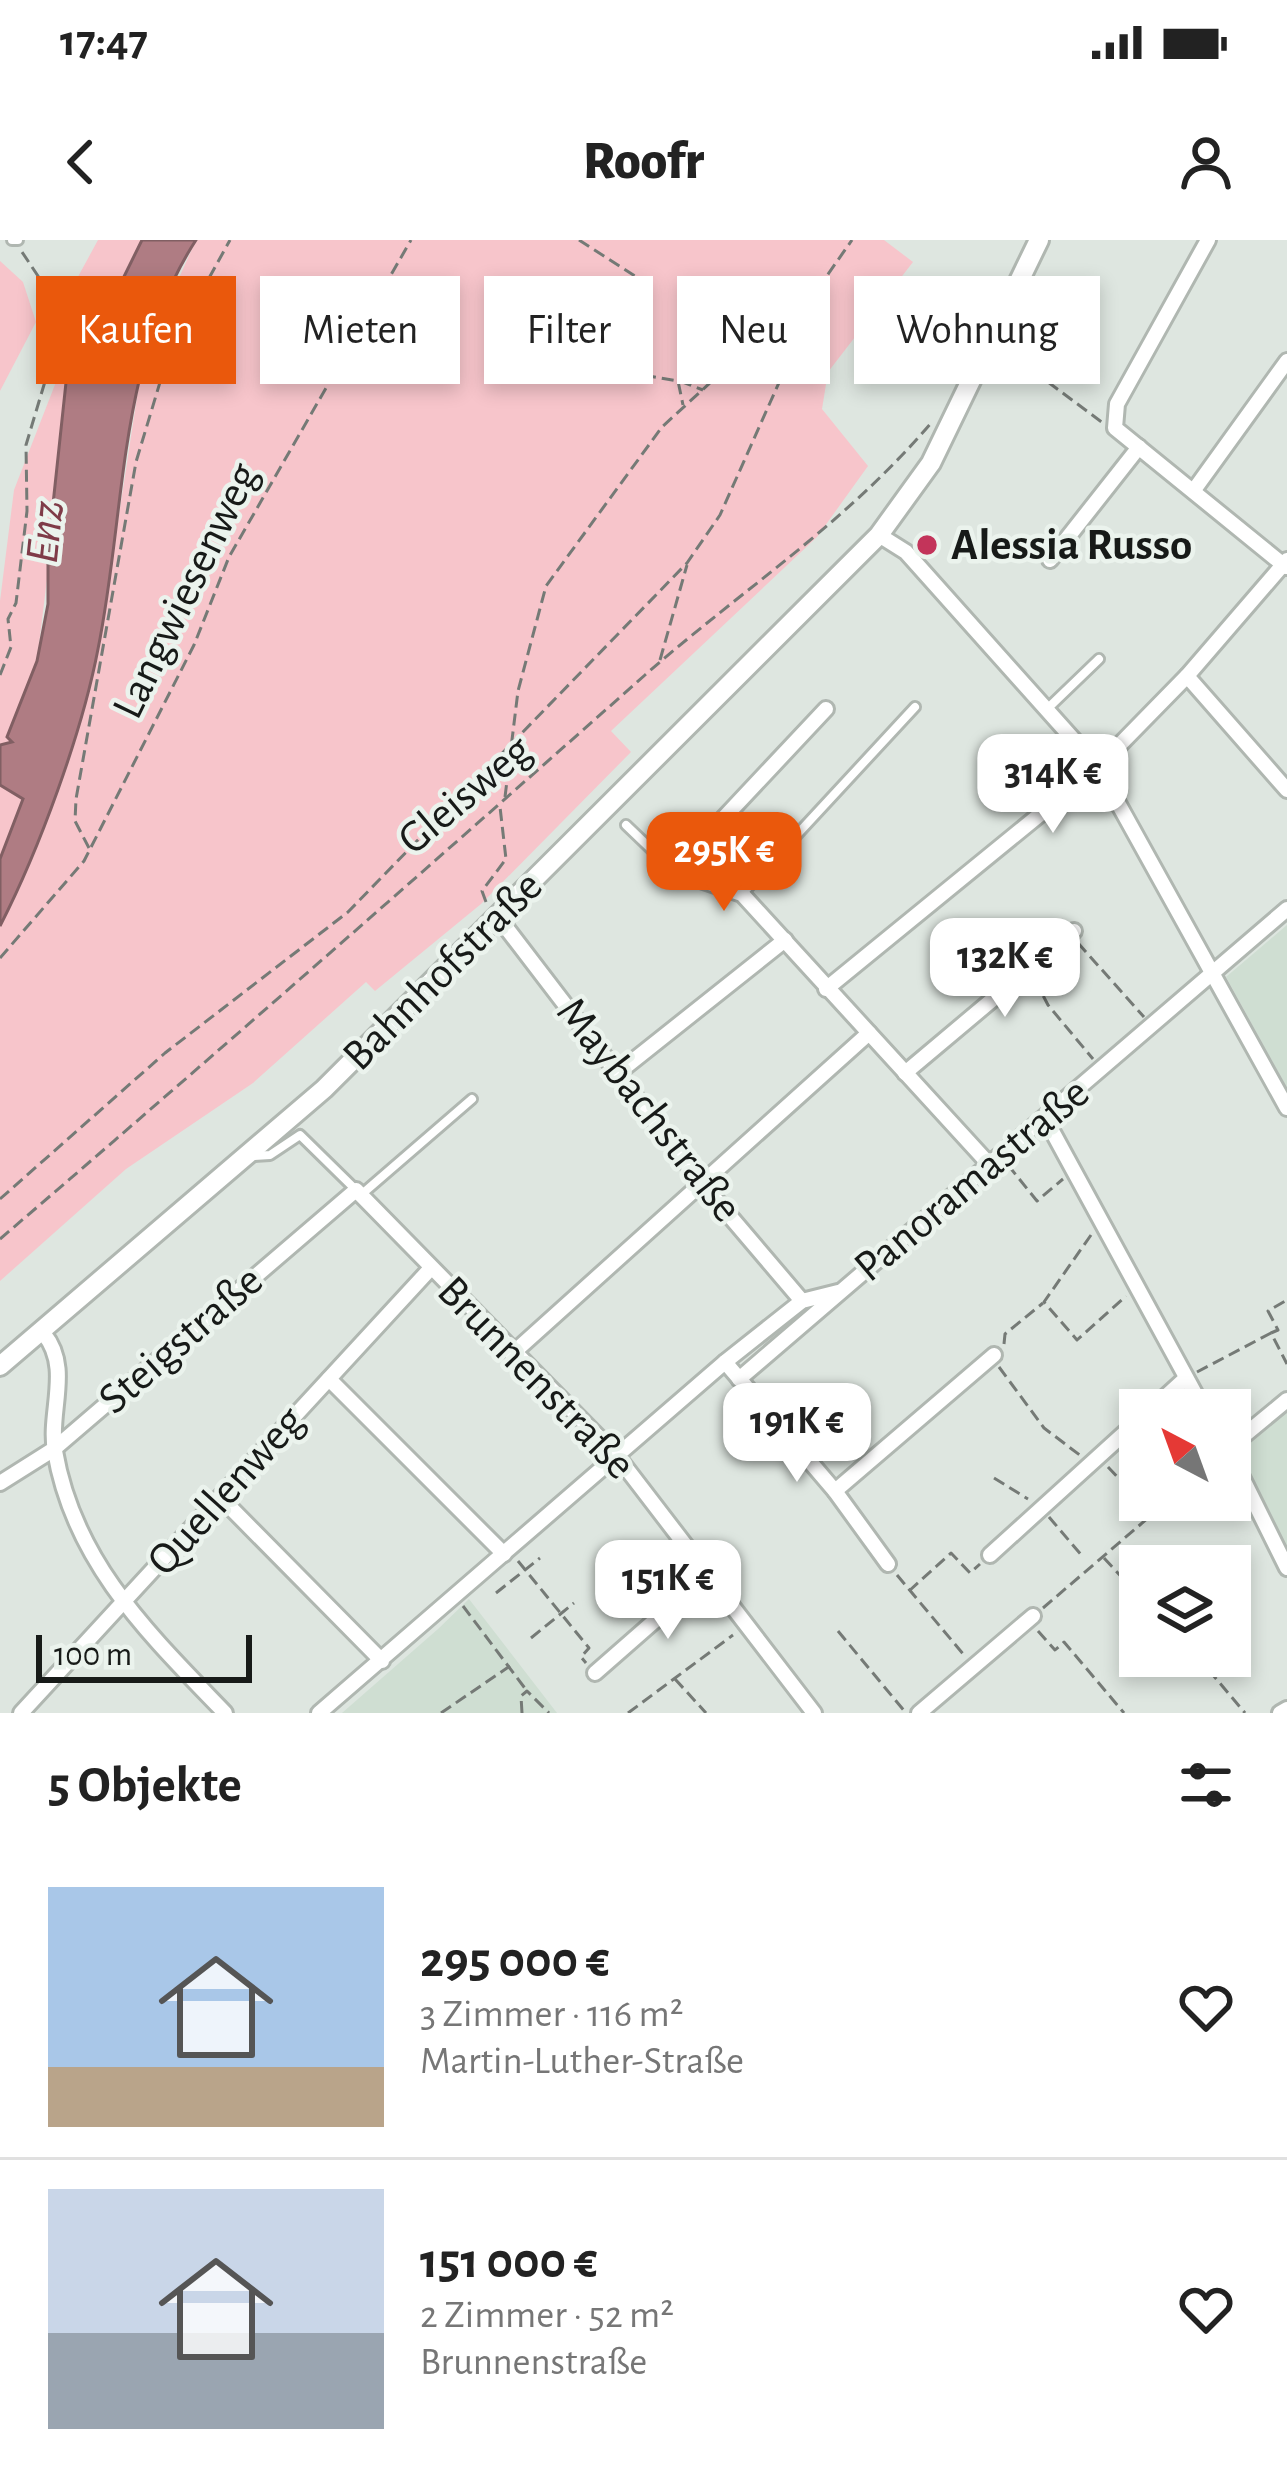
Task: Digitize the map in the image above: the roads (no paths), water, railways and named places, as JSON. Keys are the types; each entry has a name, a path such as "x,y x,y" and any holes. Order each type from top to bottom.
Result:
{"street":[{"name":"Bahnhofstraße","path":"0,1366 44,1334 324,1089 879,536 931,463 1039,240"},
{"path":"826,989 1098,767 1286,564 1115,428 1117,404 1208,240"},
{"path":"1194,490 1287,361"},
{"path":"1050,560 1139,447"},
{"path":"879,536 906,552 1098,767 1287,1108"},
{"path":"1187,676 1287,790"},
{"path":"826,710 674,871 742,894 905,1073 994,1158"},
{"name":"Panoramastraße","path":"739,1379 1287,909"},
{"name":"Maybachstraße","path":"498,917 700,1181 802,1301"},
{"path":"905,1073 1072,933"},
{"path":"619,1072 785,940"},
{"path":"512,1354 869,1033"},
{"path":"1045,1118 1191,1389"},
{"name":"Brunnenstraße","path":"359,1192 512,1354 617,1456 814,1713"},
{"name":"Steigstraße","path":"0,1483 54,1449 359,1192"},
{"name":"Quellenweg","path":"21,1713 431,1268"},
{"name":"Panoramastraße","path":"319,1713 725,1362 802,1301 842,1291"},
{"path":"44,1334 60,1379 54,1449 97,1569 122,1605 225,1713"},
{"path":"835,1491 994,1355"},
{"path":"725,1362 835,1491 888,1564"},
{"path":"329,1378 506,1553"},
{"path":"1174,1389 1185,1379"},
{"path":"1251,1432 1287,1400"},
{"path":"990,1555 1119,1438"},
{"path":"1251,1493 1287,1568"},
{"path":"222,1498 382,1661"},
{"path":"595,1673 708,1574"},
{"path":"919,1713 1031,1618"}],"lane":[{"path":"1046,710 1099,658"},
{"path":"742,894 915,707"},
{"path":"626,825 674,871"},
{"path":"246,1156 270,1155 300,1135 359,1192 472,1099"}],"place":[{"name":"Alessia Russo","path":"927,545"}],"water label":[{"name":"Enz","path":"46,532"}]}
